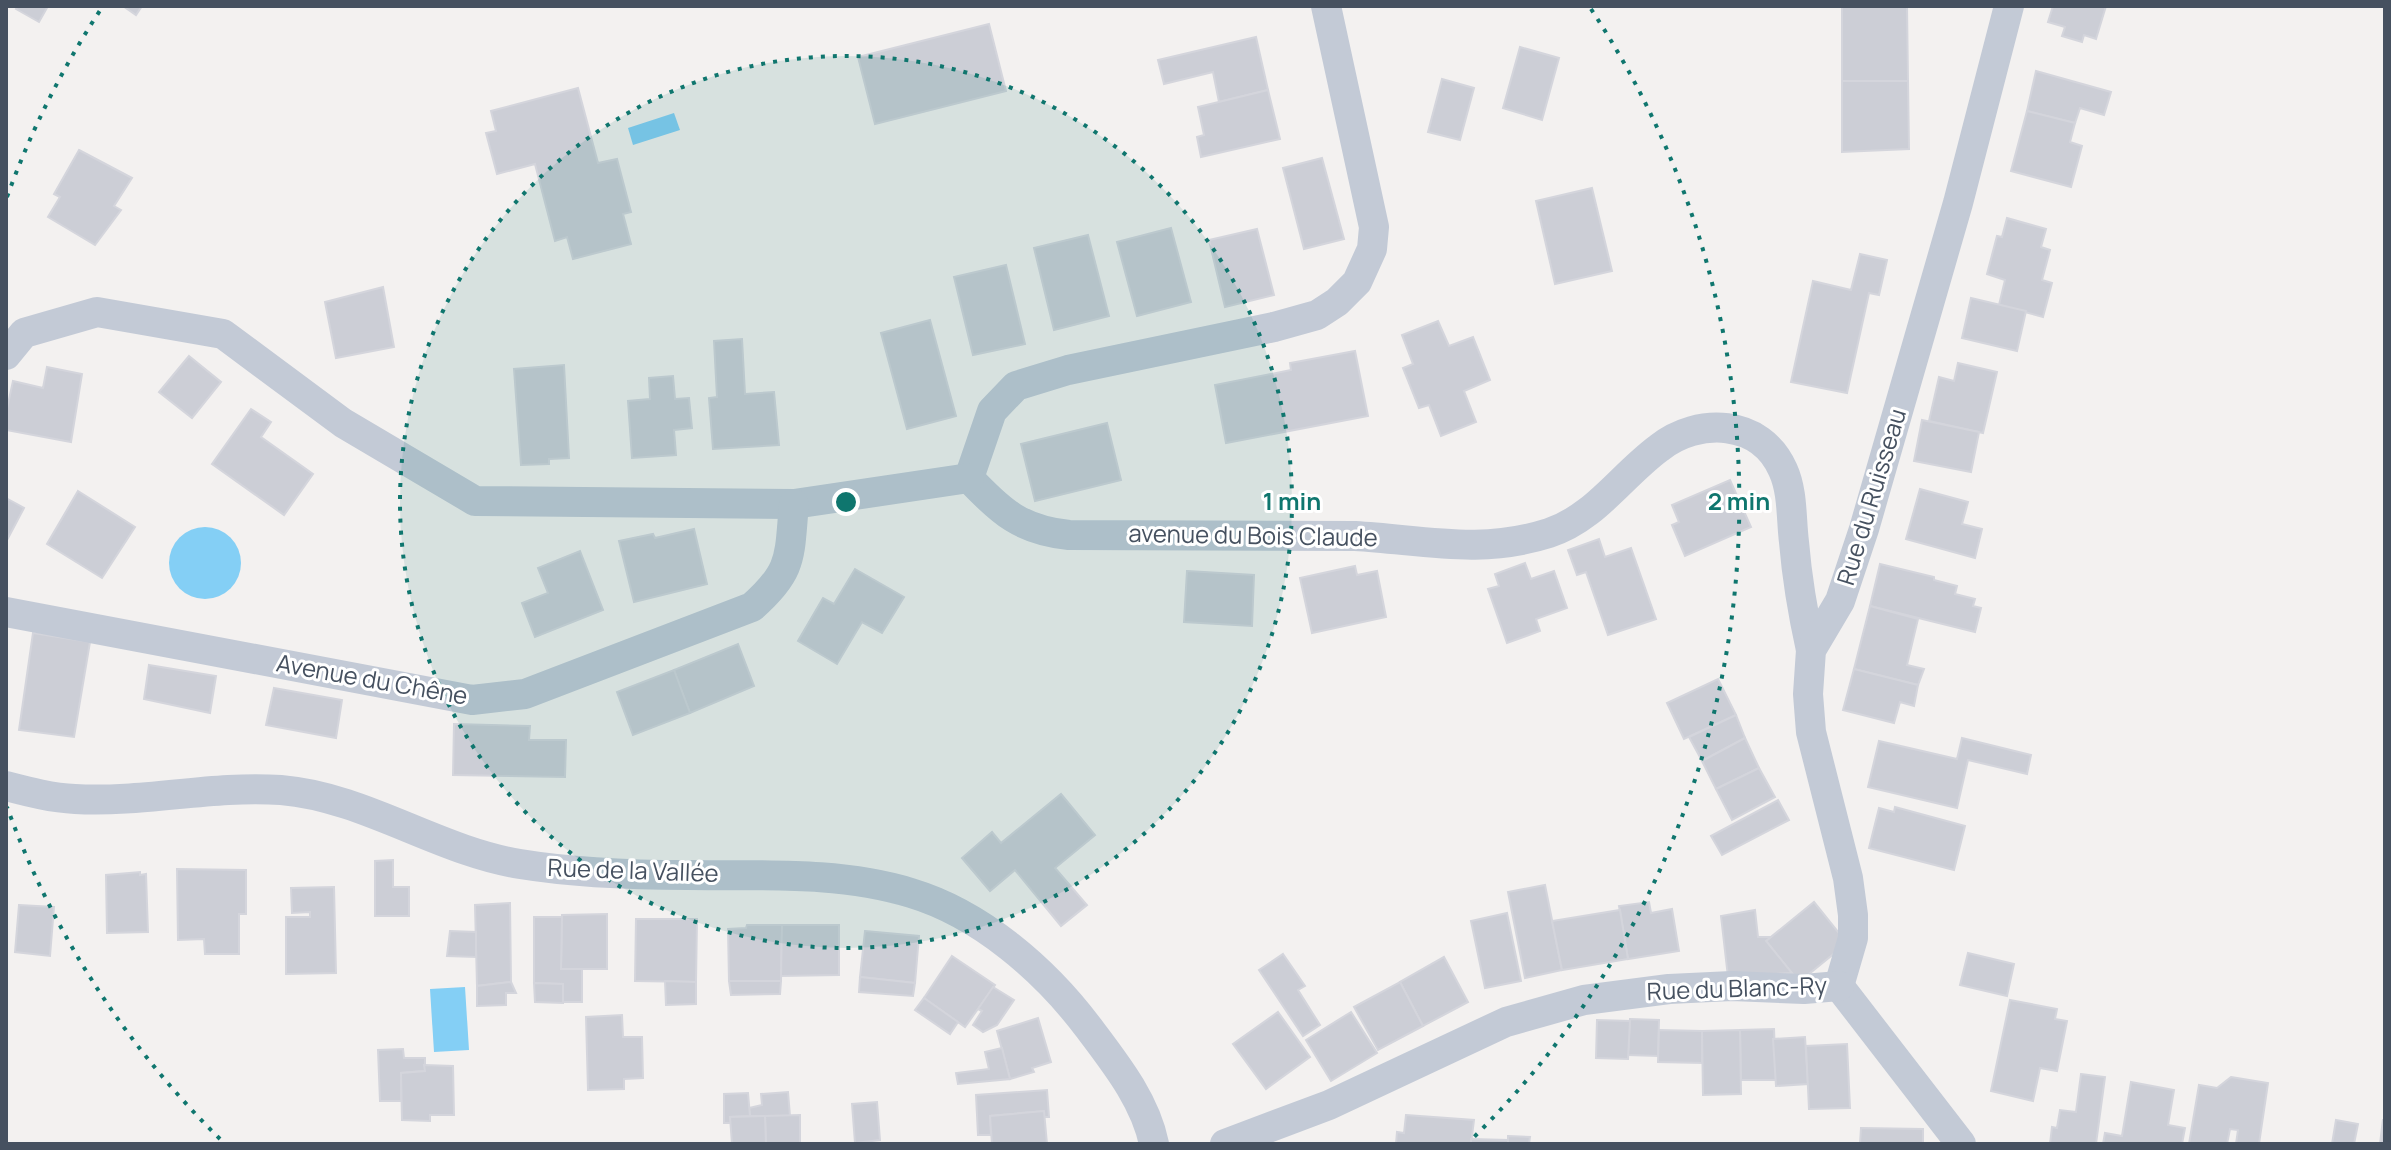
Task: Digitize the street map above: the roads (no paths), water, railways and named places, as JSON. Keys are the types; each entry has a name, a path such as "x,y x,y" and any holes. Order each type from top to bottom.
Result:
{"street":[{"path":"6,355 24,333 97,312 223,334 343,423 475,501 794,504 969,478 992,411 1016,386 1057,373 1306,319 1337,302 1357,282 1372,249 1374,227 1326,6"},
{"name":"Rue du Ruisseau","path":"1839,986 1853,938 1853,915 1848,878 1811,732 1808,694 1811,650 1840,601 1864,529 1958,203 2009,6"},
{"name":"avenue du Bois Claude","path":"969,478 1024,526 1044,533 1355,536 1452,546 1492,545 1552,532 1581,517 1671,439 1707,427 1730,427 1766,446 1783,470 1791,500 1798,580 1811,650"},
{"name":"Avenue du Chêne","path":"6,612 472,700 525,694 752,607 770,591 787,567 794,504"},
{"name":"Rue de la Vallée","path":"6,786 75,799 283,790 348,806 471,852 548,869 835,879 913,894 943,906 1002,943 1032,966 1070,1004 1135,1095 1150,1126 1154,1144"},
{"name":"Rue du Blanc-Ry","path":"1225,1144 1329,1105 1506,1022 1584,1000 1669,989 1732,986 1804,989 1839,986 1961,1144"}],"water":[{"path":"674,113 680,130 633,145 628,128"},
{"path":"205,527 225,533 235,543 241,563 235,583 225,593 205,599 185,593 175,583 169,563 175,543 185,533"},
{"path":"465,987 469,1050 434,1052 430,989"}]}
